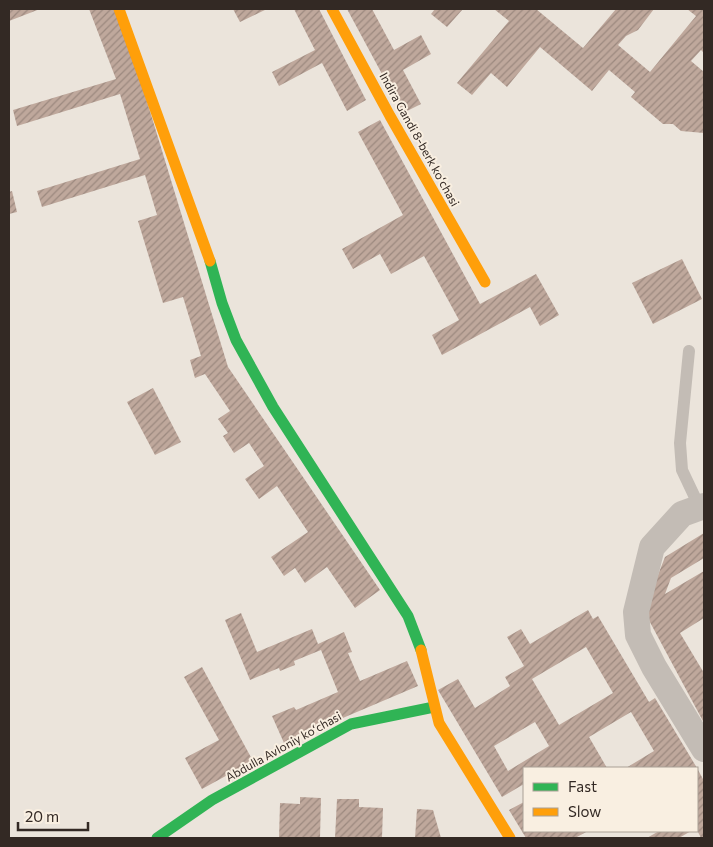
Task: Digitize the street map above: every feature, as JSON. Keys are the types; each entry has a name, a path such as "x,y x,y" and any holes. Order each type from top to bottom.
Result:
{"street":[{"path":"118,9 209,256 222,302 236,340 273,407 408,616 420,647 439,723 510,838"},
{"name":"Indira Gandi 8-berk koʻchasi","path":"332,9 390,116 485,282"},
{"path":"702,507 682,514 652,547 636,612 638,636 654,667 704,749"},
{"name":"Abdulla Avloniy koʻchasi","path":"156,838 212,800 351,724 434,707"}],"lane":[{"path":"690,350 680,443 682,470 702,507"}],"building":[{"path":"9,9 40,9 9,21"},
{"path":"89,9 114,9 138,72 228,367 380,590 355,608 327,567 305,583 295,568 284,576 271,557 308,532 277,486 259,499 245,479 264,466 249,443 234,453 223,436 228,433 218,419 230,411 205,374 195,378 190,360 201,356 183,297 163,303 138,221 157,215 145,175 42,207 37,191 140,159 120,94 17,126 13,110 116,79"},
{"path":"233,9 267,9 240,22"},
{"path":"294,9 319,9 366,100 347,111 322,63 279,86 272,72 315,50"},
{"path":"347,9 372,9 394,50 421,35 431,54 403,70 421,104 403,113"},
{"path":"435,9 463,9 447,27 431,14"},
{"path":"494,9 536,9 583,48 616,9 654,9 638,30 626,36 618,45 650,72 696,16 687,9 704,9 704,53 701,50 691,61 704,72 704,133 681,131 673,124 663,124 631,97 635,92 609,70 592,91 540,47 507,87 491,73 472,95 457,83 509,21"},
{"path":"380,120 480,304 536,274 559,315 540,326 530,307 442,355 432,335 459,320 424,256 391,274 380,254 353,269 342,249 403,215 358,132"},
{"path":"12,191 17,212 9,214 9,192"},
{"path":"682,259 702,299 653,324 632,283"},
{"path":"153,388 181,442 155,455 127,402"},
{"path":"704,533 704,558 671,578 665,594 704,571 704,618 680,633 704,673 704,723 644,611 665,557"},
{"path":"588,610 593,619 598,616 649,702 655,698 696,767 628,767 654,751 631,712 589,737 606,767 523,767 523,785 502,797 438,690 458,679 475,708 510,686 505,677 524,666 507,637 521,629 530,644","holes":["586,647 613,693 559,725 532,679","535,722 549,746 508,771 494,746"]},
{"path":"241,613 257,652 312,629 318,644 344,632 352,652 348,653 360,681 407,661 418,686 284,743 272,716 294,707 296,710 338,692 321,650 294,661 295,665 280,671 279,668 250,680 225,620"},
{"path":"202,667 253,761 202,789 185,758 219,740 184,677"},
{"path":"698,770 704,781 704,838 701,838 698,832"},
{"path":"300,797 321,798 320,838 279,838 280,803 300,804"},
{"path":"337,799 359,799 359,807 383,808 382,838 335,838"},
{"path":"523,803 523,832 586,832 575,838 526,838 509,810"},
{"path":"417,809 433,810 441,838 415,838"},
{"path":"657,832 689,832 679,838 647,838"}],"traffic: fast":[{"path":"210,261 222,303 236,340 273,407 408,616 421,650"},
{"path":"157,838 212,800 351,724 434,707"}],"traffic: slow":[{"path":"119,9 210,261"},
{"path":"332,9 390,116 485,282"},
{"path":"421,650 439,723 510,838"}]}
